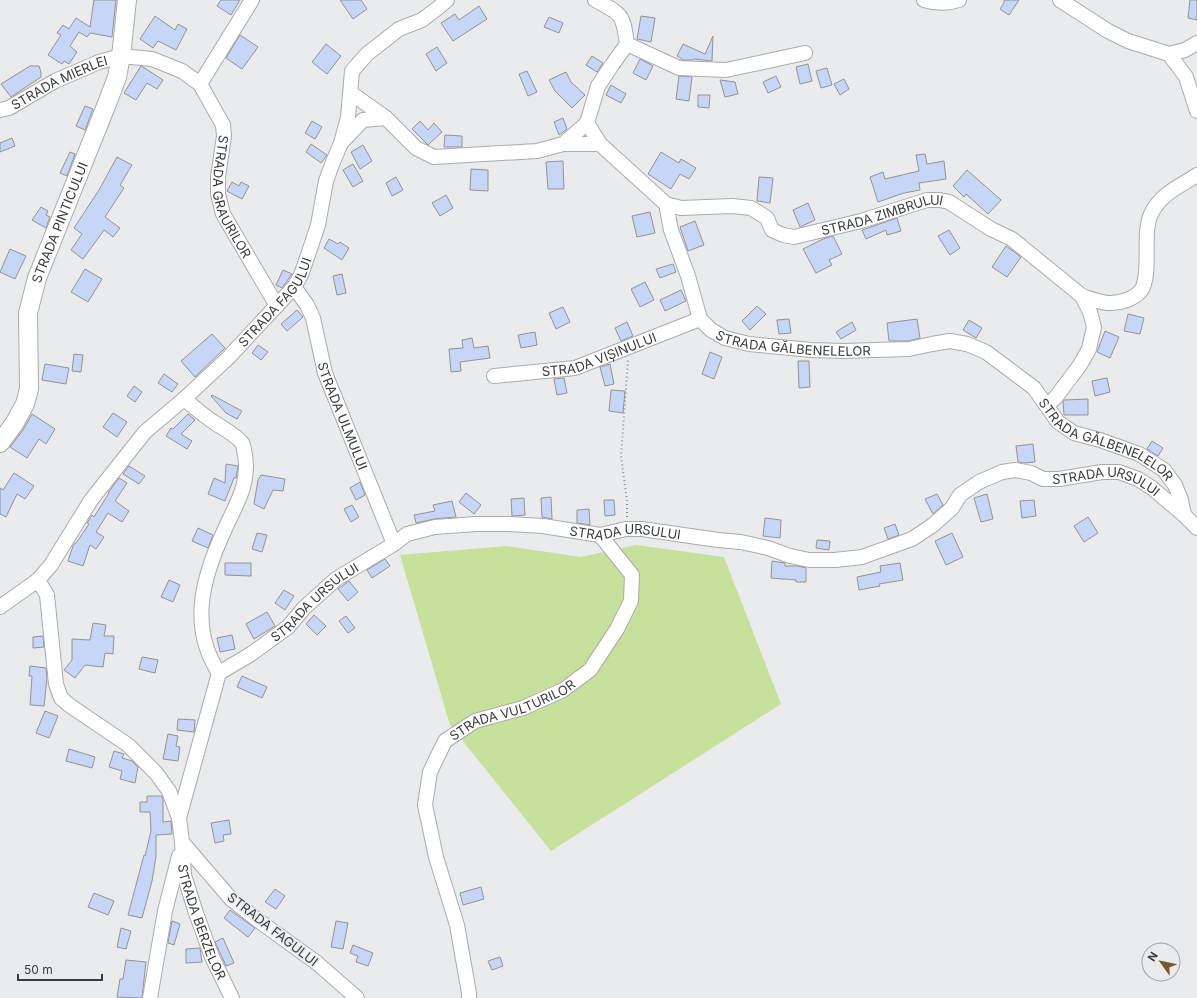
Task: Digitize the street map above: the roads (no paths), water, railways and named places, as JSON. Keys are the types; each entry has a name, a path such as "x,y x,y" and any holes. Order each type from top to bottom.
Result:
{"main road":[{"name":"STRADA PINTICULUI","path":"0,443 14,424 25,404 29,389 28,313 37,278 117,77 121,56 127,0"}],"street":[{"path":"200,84 252,0"},
{"name":"STRADA FAGULUI","path":"0,607 38,580 51,565 91,500 145,432 184,399 228,358 294,287 301,275 318,226 326,181 341,143 348,117 352,71 367,54 399,29 422,20 447,0"},
{"path":"563,144 587,123 598,86 627,44 624,24 620,15 611,8 595,0"},
{"path":"924,0 935,4 949,3 959,0"},
{"path":"1060,0 1108,31 1128,41 1169,54 1185,50 1197,43"},
{"path":"627,44 680,68 726,70 805,53"},
{"path":"1169,54 1186,77 1197,111"},
{"name":"STRADA GRAURILOR","path":"121,56 152,59 182,71 200,84 223,125 224,136 218,177 218,194 223,214 277,306"},
{"name":"STRADA MIERLEI","path":"0,110 9,108 68,75 99,62 121,56"},
{"path":"351,93 386,118 416,148 434,157 537,151 563,144 600,144"},
{"path":"341,143 363,120 386,118"},
{"path":"587,123 600,144 666,204"},
{"name":"STRADA ZIMBRULUI","path":"666,204 681,208 732,206 750,208 767,218 772,230 783,236 794,237 861,221 927,200 949,202 991,229 1012,240 1082,296 1102,303 1120,302 1132,298 1143,288 1148,232 1151,216 1157,204 1171,190 1197,175"},
{"name":"STRADA GĂLBENELELOR","path":"666,204 671,230 688,276 700,319 711,330 725,338 749,344 810,350 909,350 950,341 967,344 986,352 1034,388 1058,422 1074,433 1100,440 1138,454 1164,470 1175,485 1181,500 1184,515"},
{"name":"STRADA ULMULUI","path":"294,287 307,305 313,318 325,373 394,544"},
{"name":"STRADA ZIMBRULUI","path":"1047,406 1069,381 1080,365 1088,349 1094,327 1090,312 1082,296"},
{"name":"STRADA VIȘINULUI","path":"494,376 575,368 700,319"},
{"path":"178,818 220,673 207,651 201,623 201,598 210,562 238,502 244,484 247,466 243,444 233,434 184,399"},
{"name":"STRADA URSULUI","path":"220,673 288,628 314,598 336,579 394,544 407,534 435,527 476,524 543,526 600,535 626,529 642,529 741,542 809,560 835,560 862,557 912,539 933,525 952,508 960,495 979,482 1002,472 1015,470 1031,473 1043,479 1059,479 1102,472 1119,472 1138,479 1152,488 1184,515"},
{"path":"1184,515 1197,528"},
{"name":"STRADA VULTURILOR","path":"469,998 457,925 436,857 425,805 430,772 445,741 475,721 523,708 563,690 590,670 617,629 631,601 632,576 600,535"},
{"path":"38,580 47,595 56,684 61,698 128,745 144,760 169,791 178,818 182,842 165,911 150,998"},
{"name":"STRADA FAGULUI","path":"182,842 232,899 259,921 317,963 357,998"},
{"name":"STRADA BERZELOR","path":"182,842 184,875 196,913 212,957 232,998"}]}
